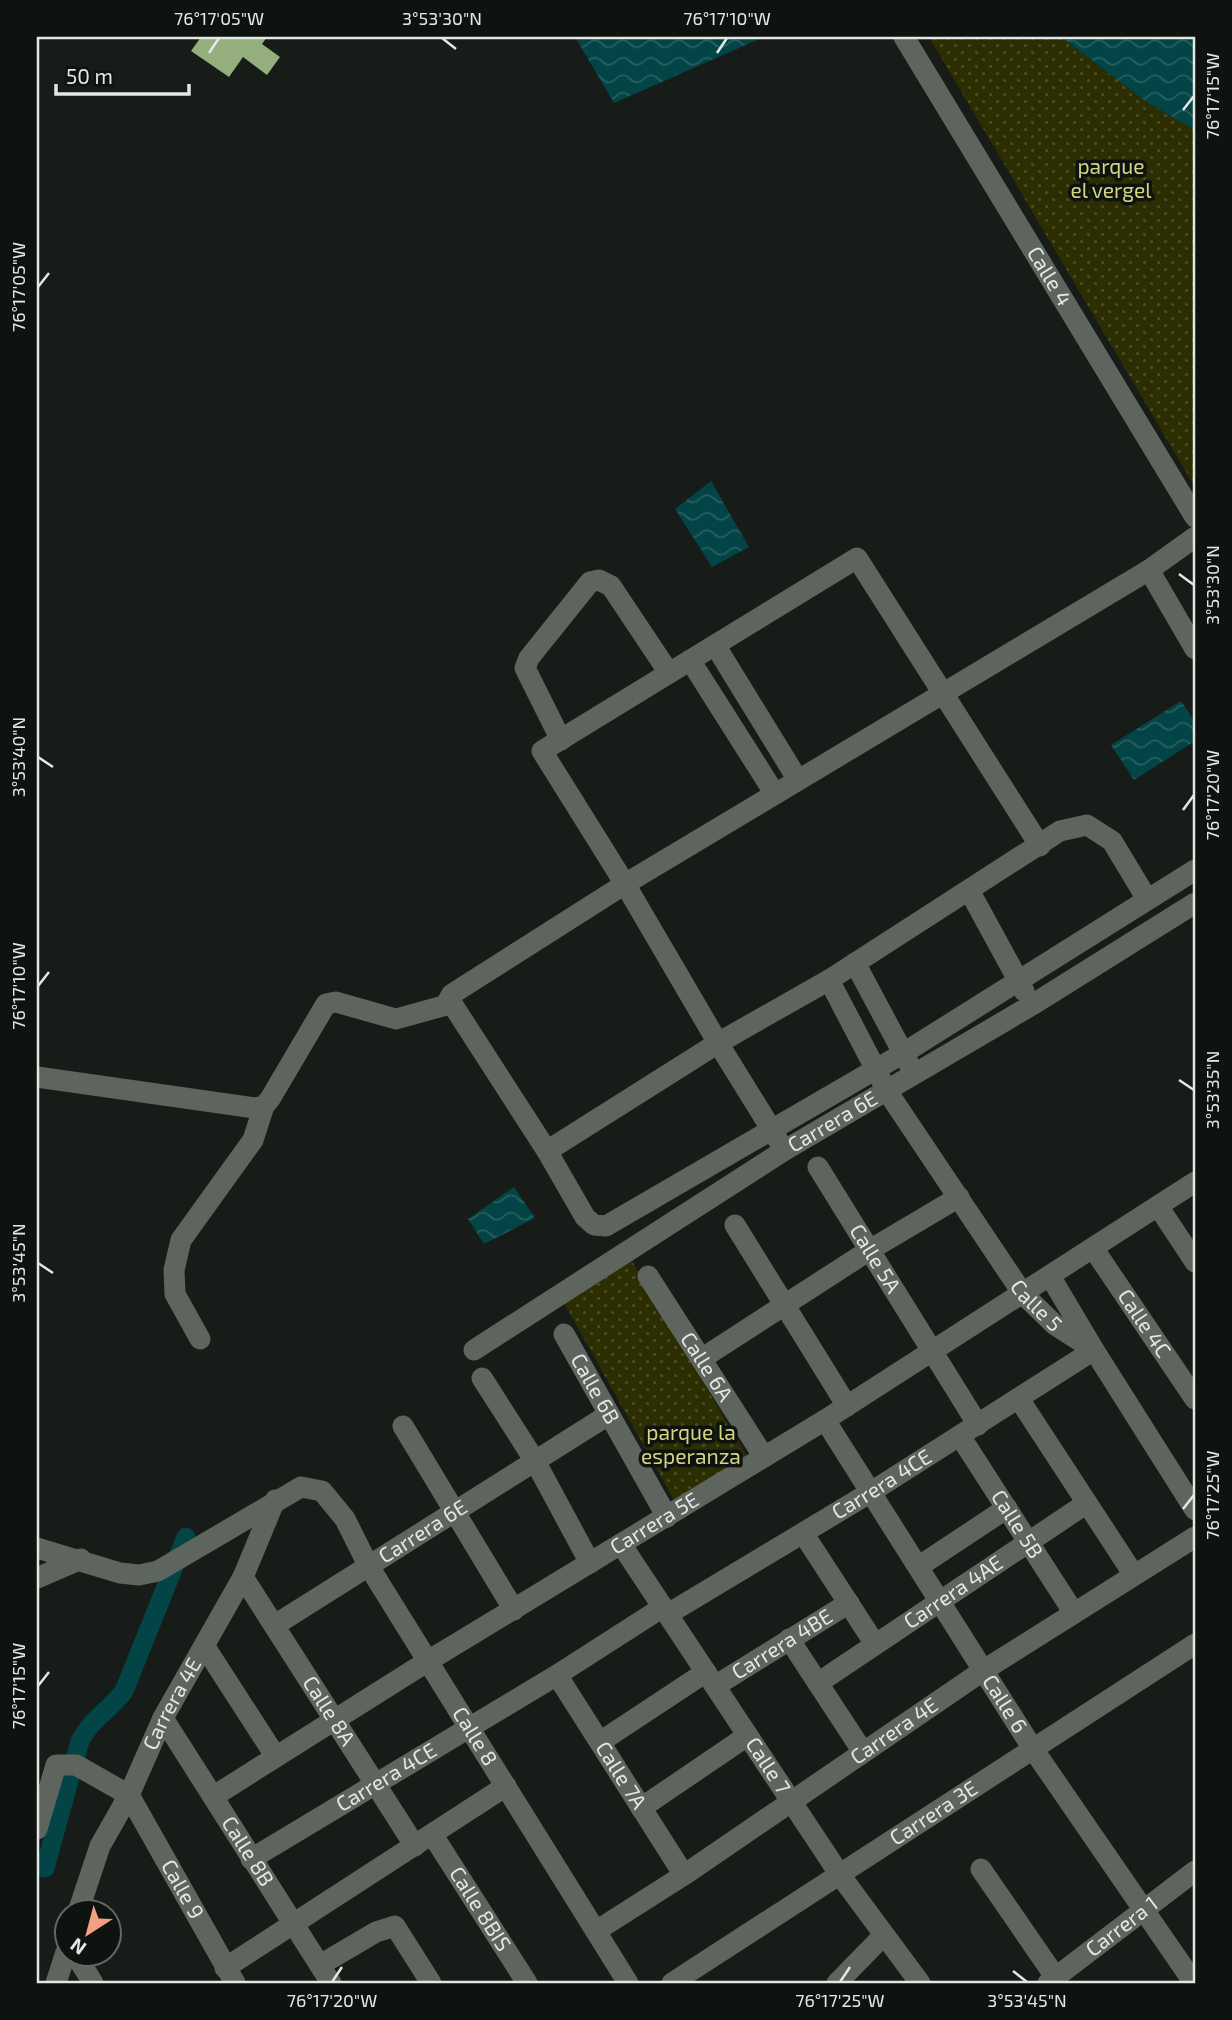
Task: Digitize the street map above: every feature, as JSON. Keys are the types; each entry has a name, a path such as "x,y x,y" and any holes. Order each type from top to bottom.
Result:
{"street":[{"name":"Calle 4","path":"904,37 1195,517"},
{"path":"1147,900 1112,841 1087,825 1060,831 970,892 829,980 718,1043 547,1151 450,1004 452,994 625,884 1149,569 1195,537"},
{"path":"785,1150 542,751 857,558 1040,846"},
{"path":"1149,569 1195,649"},
{"path":"561,740 525,668 529,658 590,582 599,580 611,586 669,673"},
{"path":"715,645 798,780"},
{"path":"691,660 775,794"},
{"name":"Carrera 6E","path":"547,1151 585,1217 594,1225 606,1226 902,1054 1195,870"},
{"path":"970,892 1032,1005"},
{"name":"Carrera 6E","path":"474,1350 785,1150 1032,1005 1195,903"},
{"path":"1127,912 1141,937"},
{"path":"855,963 902,1054 916,1074"},
{"name":"Calle 5","path":"829,980 887,1091 1023,1294 1055,1325 1094,1350 1192,1499"},
{"path":"200,1339 175,1294 174,1270 181,1240 253,1140 264,1106 326,1004 336,1002 396,1019 450,1004"},
{"path":"37,1077 254,1108 264,1106"},
{"path":"722,1160 735,1182"},
{"name":"Calle 5A","path":"818,1167 978,1424"},
{"name":"Carrera 5E","path":"214,1796 428,1661 825,1420 1195,1182"},
{"path":"670,1191 684,1213"},
{"path":"701,1359 868,1251 959,1197"},
{"path":"1158,1206 1195,1262"},
{"path":"735,1225 847,1406"},
{"name":"Calle 4C","path":"1093,1248 1195,1399"},
{"name":"Calle 6A","path":"648,1276 764,1457"},
{"path":"1050,1276 1094,1350"},
{"name":"Calle 6B","path":"564,1334 667,1517"},
{"name":"Carrera 4CE","path":"251,1859 665,1610 871,1492 1094,1350"},
{"path":"482,1378 535,1461 590,1563"},
{"path":"1019,1399 1134,1575"},
{"name":"Carrera 6E","path":"275,1625 608,1415"},
{"name":"Calle 6","path":"825,1420 1034,1749 1194,1983"},
{"path":"402,1426 514,1610"},
{"name":"Calle 5B","path":"960,1436 1074,1613"},
{"name":"Calle 8","path":"275,1500 301,1487 322,1491 345,1519 368,1565 628,1983"},
{"path":"37,1548 81,1559 120,1573 139,1575 158,1571 179,1560 275,1500"},
{"name":"Carrera 4E","path":"83,1898 100,1846 129,1796 163,1718 243,1577 275,1500"},
{"name":"Carrera 4AE","path":"818,1683 1087,1503"},
{"path":"918,1567 1007,1508"},
{"path":"803,1533 875,1644"},
{"name":"Carrera 4E","path":"596,1931 684,1875 984,1670 1195,1537"},
{"name":"Calle 7","path":"621,1544 840,1875 920,1983"},
{"path":"37,1578 81,1559"},
{"name":"Calle 8A","path":"243,1577 375,1783 424,1840"},
{"name":"Carrera 4BE","path":"600,1742 710,1679 789,1639 849,1603"},
{"path":"789,1639 863,1752"},
{"name":"Carrera 3E","path":"671,1983 1195,1644"},
{"path":"205,1647 276,1757"},
{"name":"Calle 7A","path":"557,1675 684,1875"},
{"name":"Calle 8B","path":"163,1718 326,1974"},
{"path":"641,1808 747,1736"},
{"path":"37,1829 66,1765 129,1796"},
{"path":"230,1975 293,1924 506,1786"},
{"name":"Calle 9","path":"129,1796 230,1975"},
{"name":"Calle 8BIS","path":"424,1840 527,1983"},
{"path":"981,1869 1052,1980"},
{"name":"Carrera 1","path":"1052,1980 1195,1871"},
{"path":"326,1974 376,1932 395,1926 431,1983"},
{"path":"837,1983 884,1935"},
{"path":"84,1968 93,1983"}],"green space":[{"name":"parque el vergel","path":"929,37 1061,37 1148,103 1195,130 1195,487"},
{"name":"parque la esperanza","path":"630,1258 752,1465 679,1509 563,1301"}],"water":[{"path":"575,37 764,37 614,103"},
{"path":"1061,37 1195,39 1195,130 1148,103"},
{"path":"711,481 749,547 712,567 675,509"},
{"path":"1181,701 1195,722 1195,741 1134,780 1111,745"},
{"path":"514,1187 535,1218 484,1244 468,1219"}],"building":[{"path":"201,37 267,37 262,44 280,57 267,75 243,57 229,77 191,51"}],"waterway":[{"path":"45,1868 80,1741 124,1691 186,1537"}]}
